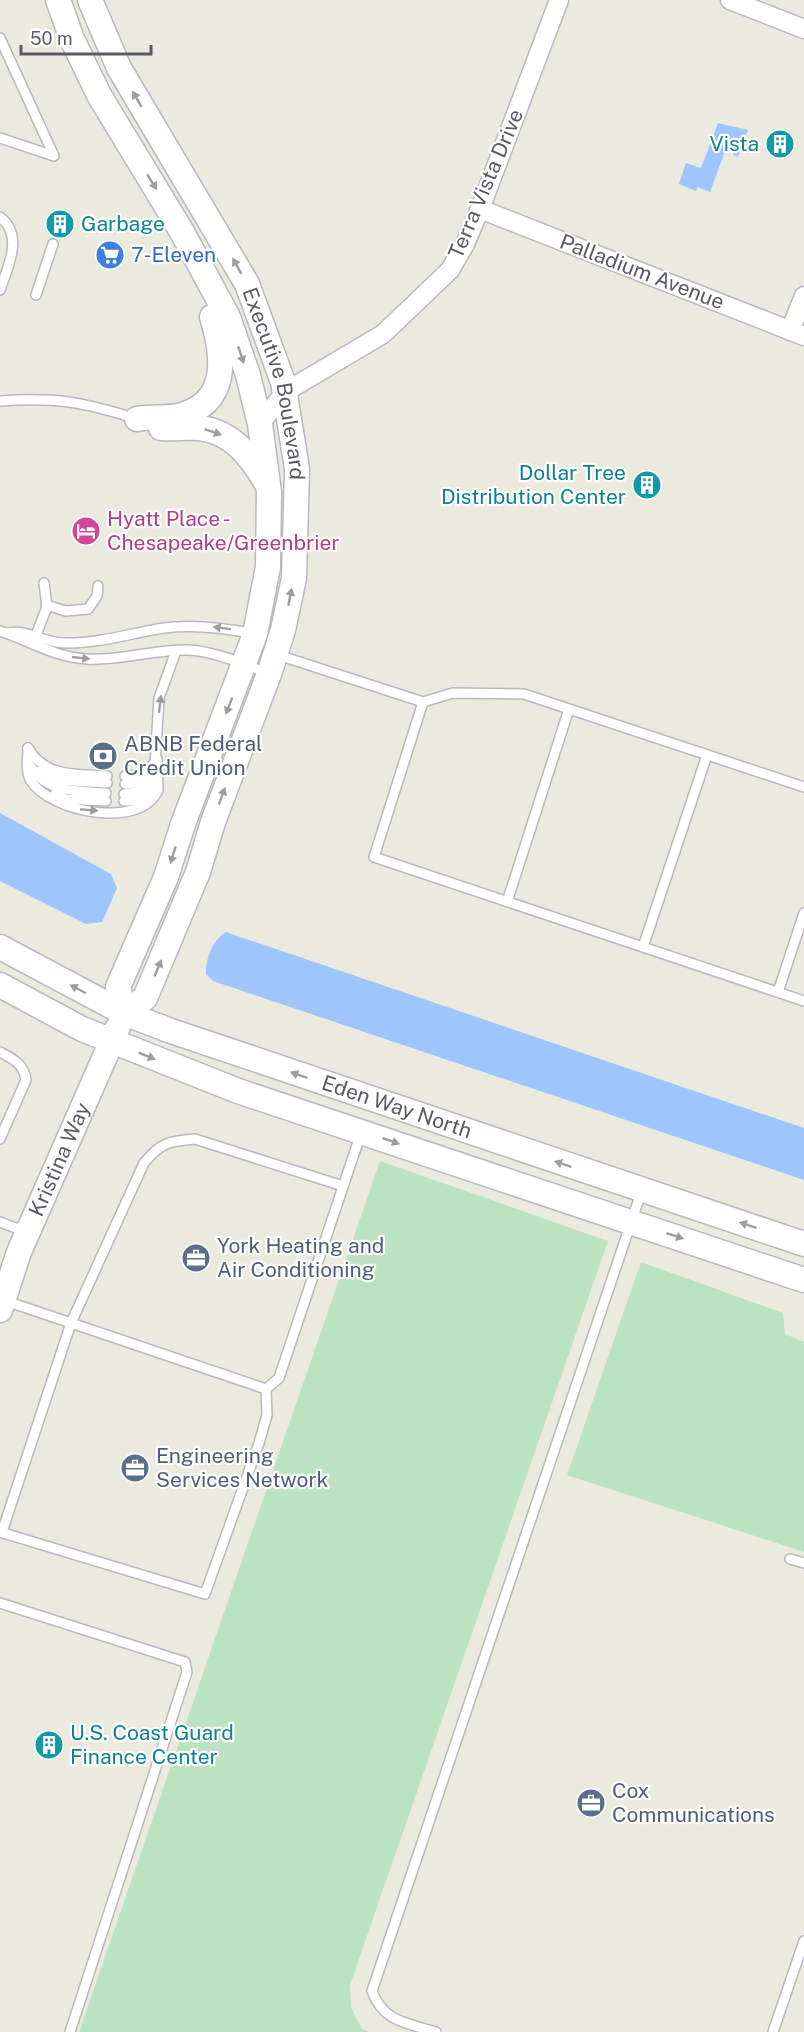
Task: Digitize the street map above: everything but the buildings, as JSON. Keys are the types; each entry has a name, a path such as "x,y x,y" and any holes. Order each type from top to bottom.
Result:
{"street":[{"name":"Executive Boulevard","path":"58,0 72,39 99,95 196,257 228,317 248,375 260,424 269,488 269,646"},
{"name":"Executive Boulevard","path":"90,0 119,68 247,284 274,352 285,392 297,469 298,518 294,578 269,646 198,872 145,998 124,1012 118,987 166,877 183,824 244,664 269,646"},
{"name":"Terra Vista Drive","path":"260,424 285,392 383,334 432,290 458,258 480,208 559,0"},
{"path":"730,0 804,29"},
{"name":"Palladium Avenue","path":"480,208 797,333"},
{"path":"137,419 170,417 193,410 208,400 216,386 221,368 221,350 196,257"},
{"path":"797,333 804,296"},
{"path":"137,419 154,427 210,430 229,439 246,453 269,488"},
{"name":"Eden Way North","path":"0,947 124,1012 234,1053 804,1244"},
{"name":"Eden Way North","path":"0,985 112,1042 238,1091 804,1280"},
{"name":"Kristina Way","path":"3,1295 124,1012"}],"lane":[{"path":"0,38 54,156 0,138"},
{"path":"0,217 9,226 13,241 0,290"},
{"path":"36,295 53,244"},
{"path":"0,401 41,398 77,401 137,419"},
{"path":"36,635 46,605 44,583"},
{"path":"46,605 66,611 87,609 97,596 98,586"},
{"path":"3,632 18,631 56,642 75,643 186,626 222,627 423,702 453,693 524,694 804,788"},
{"path":"3,632 49,652 87,659 134,657 190,650 244,664"},
{"path":"36,635 49,652"},
{"path":"156,763 125,789 141,791 155,778 156,763 159,698 176,651"},
{"path":"423,702 374,857 804,1001"},
{"path":"507,902 569,709"},
{"path":"643,947 708,755"},
{"path":"28,759 33,784 70,808 127,813 143,808 156,795 160,780 156,763"},
{"path":"28,759 52,770 106,788 56,788 40,778 28,759"},
{"path":"778,992 804,913"},
{"path":"0,1052 16,1061 24,1070 26,1080 0,1139"},
{"path":"266,1389 279,1378 362,1132"},
{"path":"266,1389 267,1415 260,1443 205,1594 1,1532 71,1323 144,1163 156,1148 172,1141 195,1139 344,1186"},
{"path":"436,2032 389,2017 377,2006 372,1991 642,1190"},
{"path":"0,1222 28,1232"},
{"path":"3,1295 71,1323 266,1389"},
{"path":"790,1559 804,1563"},
{"path":"0,1603 185,1662 187,1672 70,2032"},
{"path":"773,2032 804,1941"}],"green space":[{"path":"380,1161 608,1241 350,1985 351,2007 362,2029 370,2032 79,2032"},
{"path":"641,1262 783,1313 785,1334 804,1342 804,1552 567,1475"}],"water":[{"path":"718,123 748,130 738,157 733,155 733,147 727,146 710,192 698,187 696,191 679,184 686,163 701,168"},
{"path":"0,813 111,874 117,888 102,922 86,924 0,881"},
{"path":"226,932 804,1128 804,1180 213,981 206,974 208,956 217,940"}],"place":[{"name":"Vista","path":"780,144"},
{"name":"Garbage","path":"60,224"},
{"name":"7-Eleven","path":"110,255"},
{"name":"Dollar Tree Distribution Center","path":"647,485"},
{"name":"Hyatt Place - Chesapeake/Greenbrier","path":"86,531"},
{"name":"ABNB Federal Credit Union","path":"103,756"},
{"name":"York Heating and Air Conditioning","path":"196,1258"},
{"name":"Engineering Services Network","path":"135,1468"},
{"name":"U.S. Coast Guard Finance Center","path":"49,1745"},
{"name":"Cox Communications","path":"591,1803"}]}
